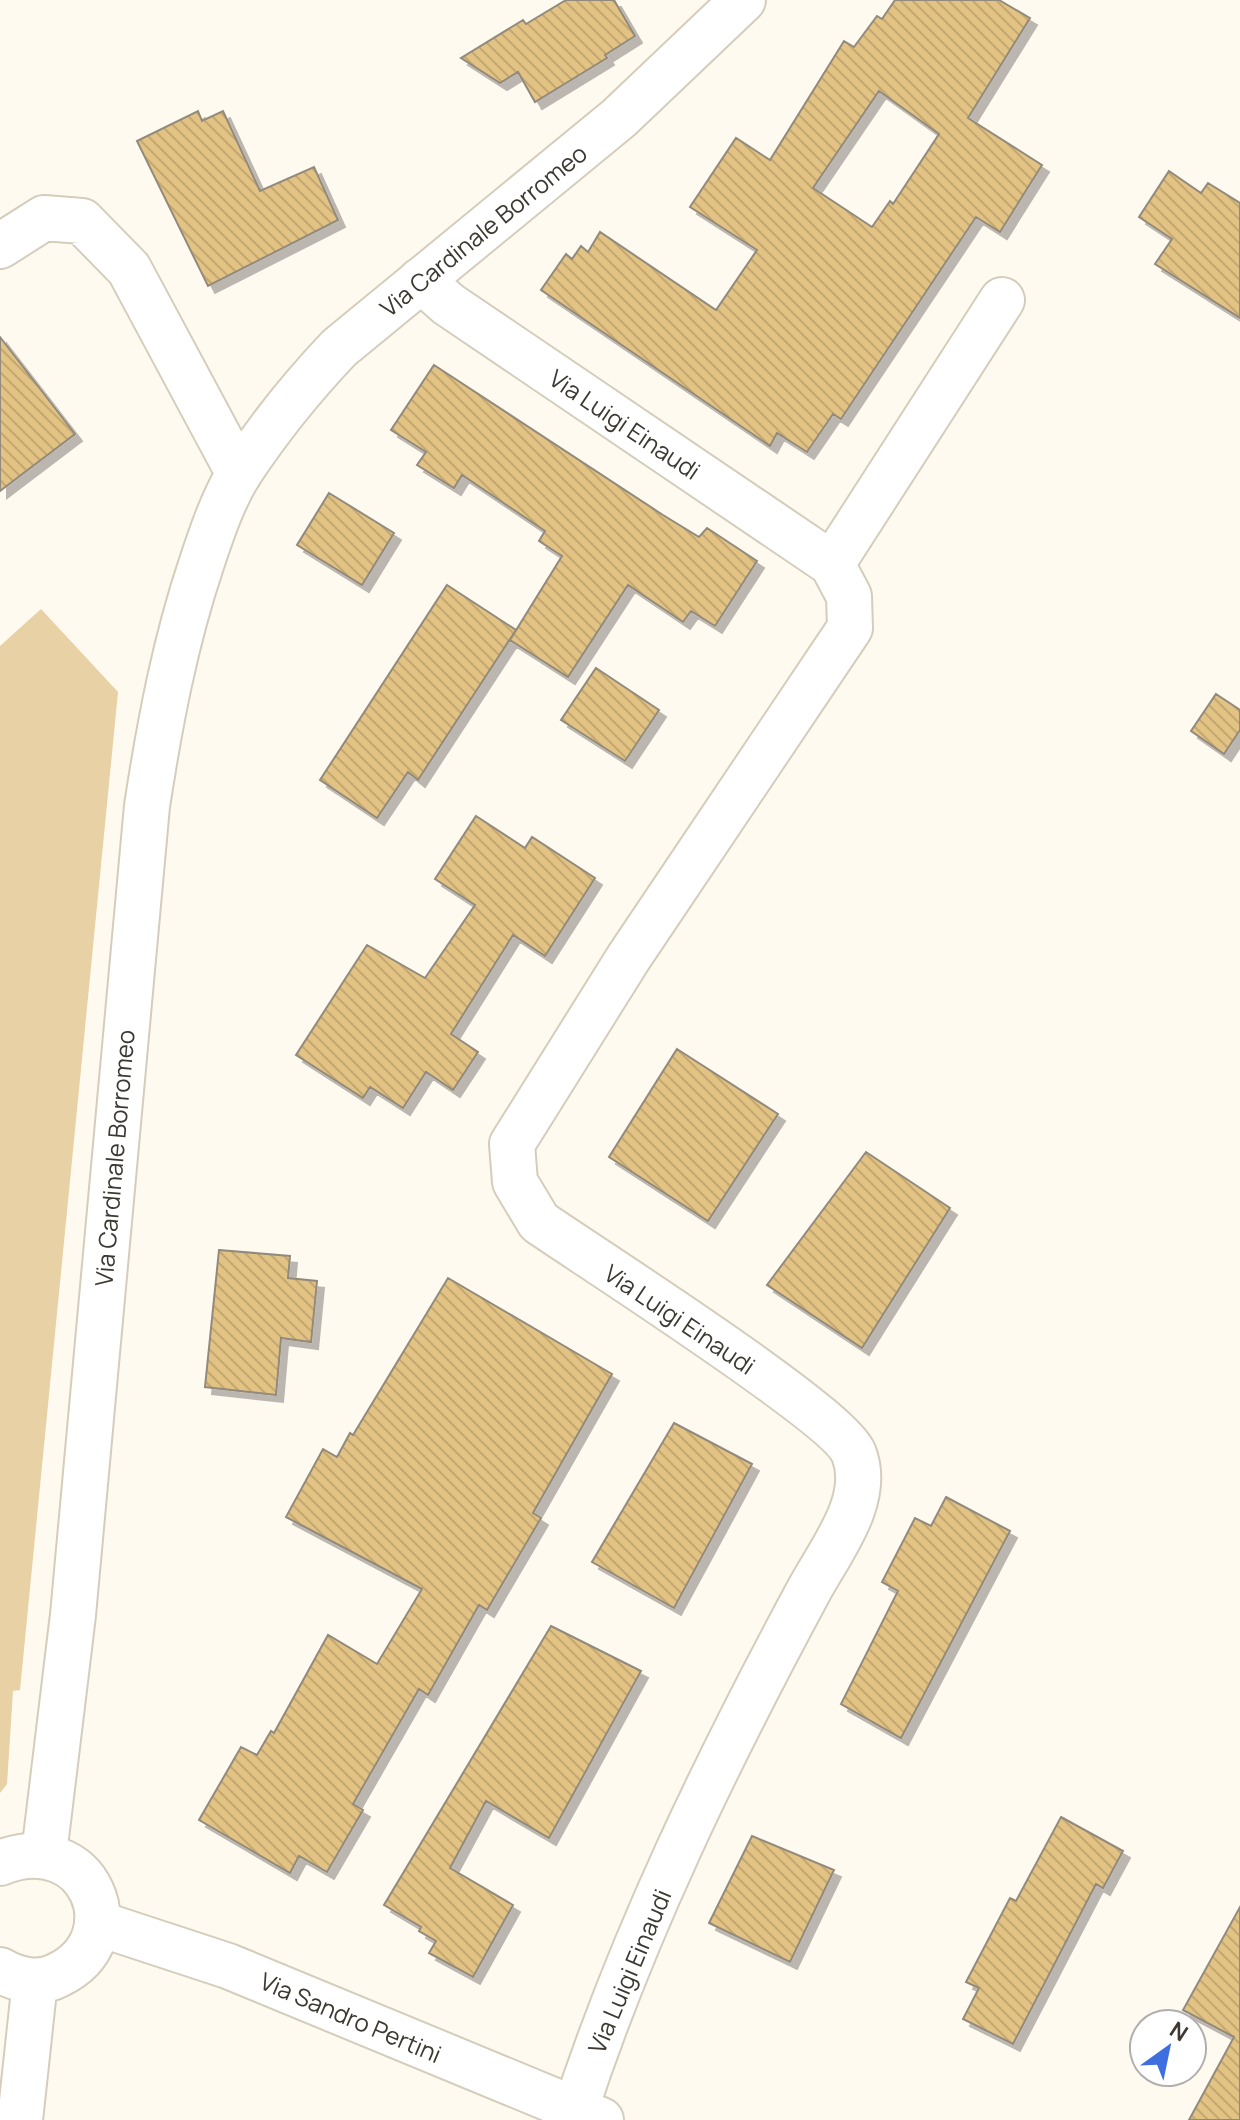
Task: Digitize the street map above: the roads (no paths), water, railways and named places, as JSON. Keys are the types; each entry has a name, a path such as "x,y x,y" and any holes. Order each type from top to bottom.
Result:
{"street":[{"name":"Via Cardinale Borromeo","path":"44,1854 73,1615 147,806 164,698 182,621 214,525 239,474 303,387 339,348 619,118 743,0"},
{"path":"0,246 44,218 82,221 129,269 239,474"},
{"name":"Via Luigi Einaudi","path":"421,280 448,304 832,564 849,596 850,628 629,957 512,1144 515,1182 539,1222 791,1395 832,1427 854,1453 858,1499 735,1726 603,2026 583,2117"},
{"path":"832,564 1002,300"},
{"path":"0,1863 20,1855 44,1854 62,1860 83,1879 96,1905 97,1923 93,1941 76,1963 53,1978 18,1975 20,2120"},
{"name":"Via Sandro Pertini","path":"97,1923 228,1966 583,2117"}]}
